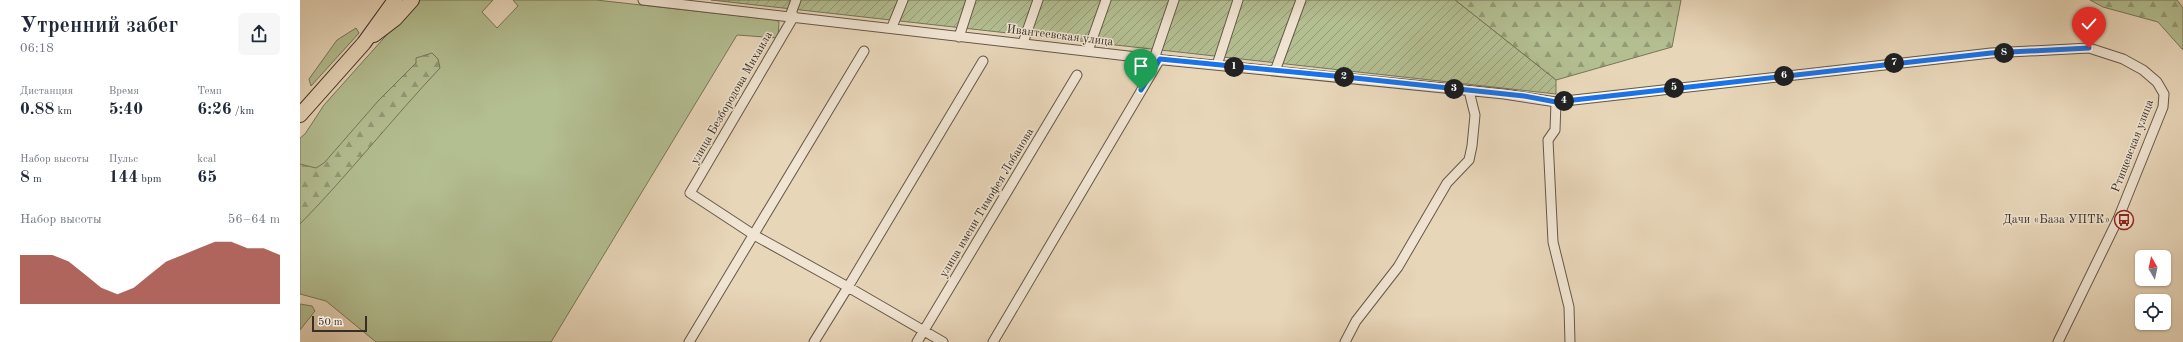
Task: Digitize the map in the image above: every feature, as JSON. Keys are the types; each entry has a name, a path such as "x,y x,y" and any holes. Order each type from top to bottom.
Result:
{"main road":[{"path":"300,115 364,43 395,0"},
{"path":"364,43 395,18 412,0"}],"street":[{"name":"Ивантеевская улица","path":"643,0 698,3 792,16 892,27 959,37 1468,91 1556,102 1991,53 2068,48 2089,48 2105,51 2123,59 2157,82"},
{"name":"улица Безбородова Михаила","path":"754,235 690,193 792,16 796,0"},
{"path":"892,27 903,0"},
{"path":"959,37 971,0"},
{"path":"1023,43 1038,0"},
{"path":"1088,51 1106,0"},
{"path":"993,342 1157,59 1174,0"},
{"path":"1217,65 1238,0"},
{"path":"1275,71 1301,0"},
{"path":"689,342 864,51"},
{"path":"814,342 983,61"},
{"name":"улица имени Тимофея Лобанова","path":"917,342 1077,75"},
{"name":"Ртищевская улица","path":"2058,342 2118,220 2162,107 2164,94 2157,82"},
{"path":"1345,342 1356,321 1398,267 1447,183 1469,160 1475,115 1468,91"},
{"path":"1556,102 1555,130 1548,140 1553,235 1569,307 1570,342"},
{"path":"754,235 943,342"}],"green space":[{"path":"418,0 493,0 482,12 497,28 518,6 513,0 596,0 776,20 779,22 778,38 737,35 551,342 376,342 326,301 300,294 300,138 305,134 324,105"},
{"path":"711,0 1455,0 1556,80 1556,94"},
{"path":"1455,0 1681,0 1672,47 1556,80"},
{"path":"2090,0 2177,0 2183,8 2183,50 2158,22 2103,7"},
{"path":"356,28 359,33 311,86 309,79 337,40"},
{"path":"432,53 438,59 440,68 336,186 300,224 300,164 316,168 324,163 379,100 416,63 416,58"},
{"path":"300,304 312,306 315,311 300,330"}],"place":[{"name":"Дачи «База УПТК»","path":"2124,220"}],"route":[{"path":"1141,90 1160,59 1524,96 1556,102 1991,53 2062,48 2089,48"}]}
